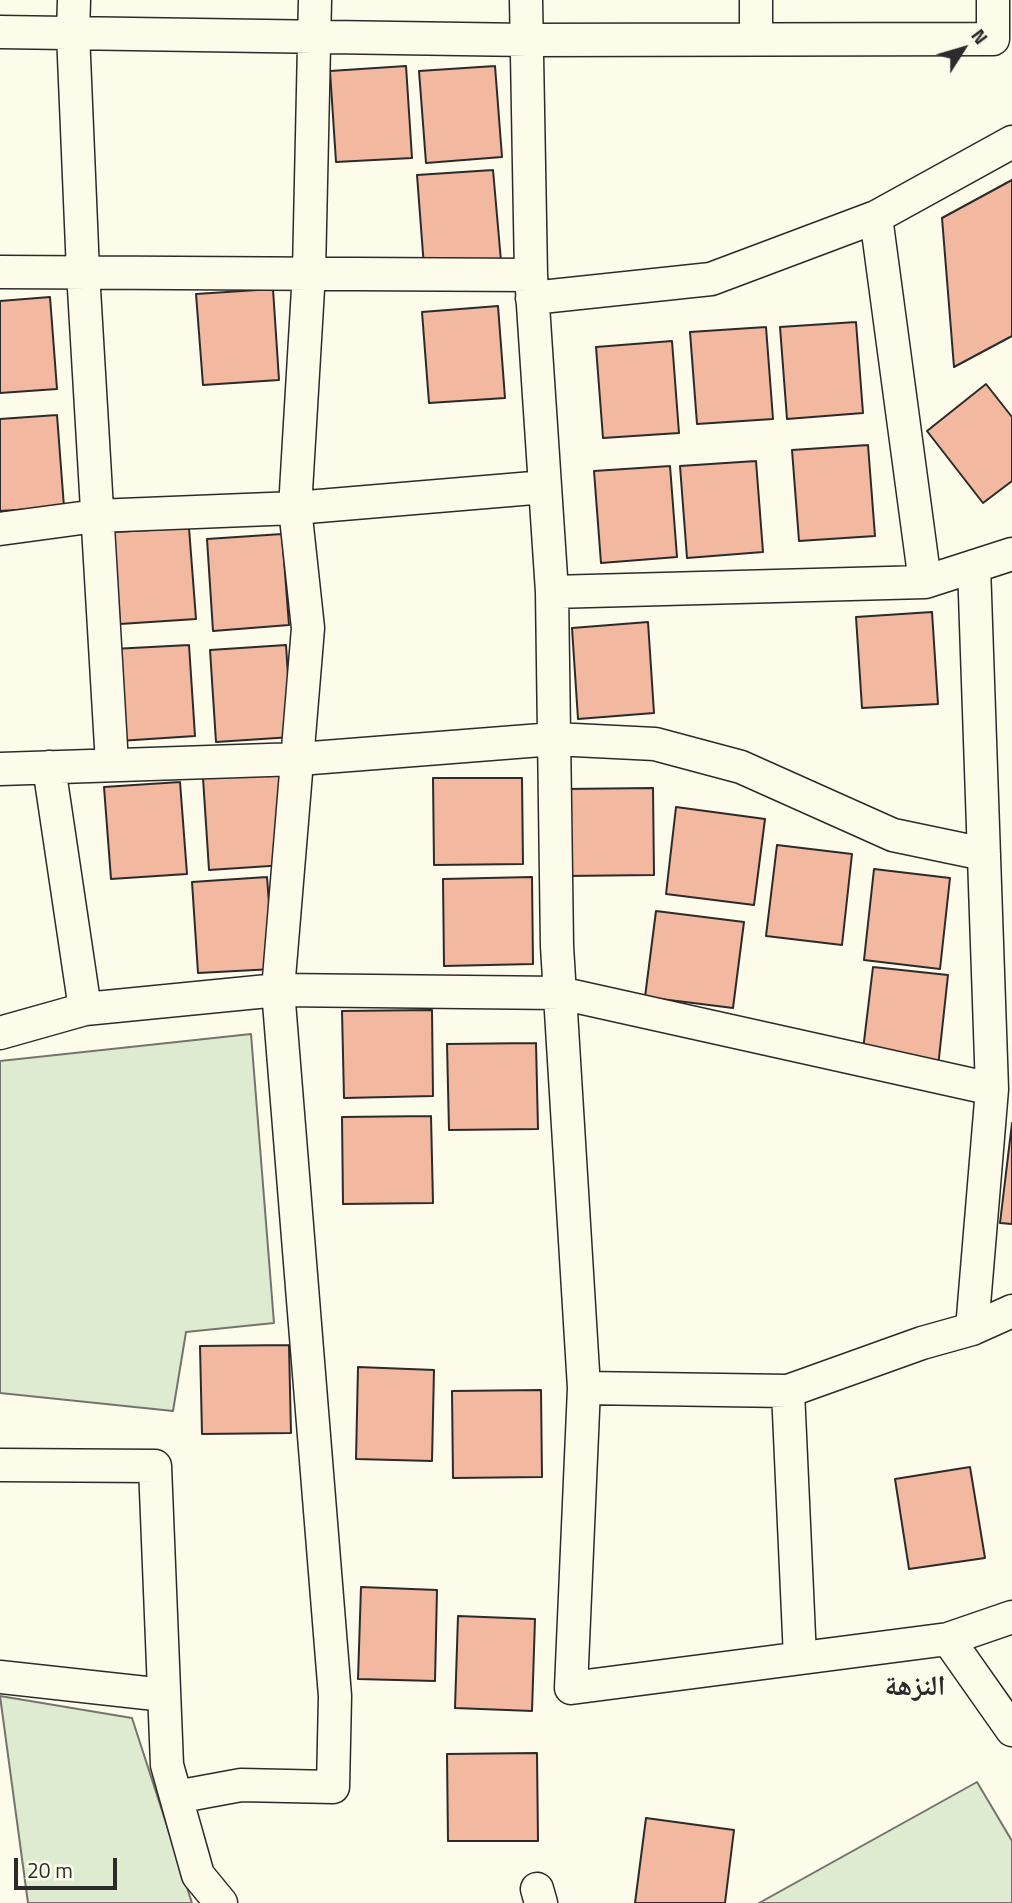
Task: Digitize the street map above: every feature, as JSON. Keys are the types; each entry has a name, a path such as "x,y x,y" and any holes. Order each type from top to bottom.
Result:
{"street":[{"path":"74,0 83,272 112,764"},
{"path":"176,1797 241,1785 333,1787 335,1696 278,990 308,628 295,508 309,272 315,0"},
{"path":"526,0 531,286 552,592 560,993 584,1388 571,1688 948,1639 1012,1617"},
{"path":"756,0 757,38"},
{"path":"0,32 527,40 993,39 993,0"},
{"path":"0,272 309,272 531,286 711,279 876,218 1012,142"},
{"path":"876,218 925,582"},
{"path":"0,529 96,516 295,508 545,487"},
{"path":"552,592 925,582 1012,554"},
{"path":"972,1329 992,1088 974,566"},
{"path":"0,769 299,760 554,738 655,744 741,766 893,835 984,854"},
{"path":"49,767 85,1009"},
{"path":"0,1033 85,1009 278,990 560,993 992,1088"},
{"path":"584,1388 788,1391 922,1343 972,1329 1012,1311"},
{"path":"788,1391 800,1658"},
{"path":"0,1465 155,1466 167,1765 198,1875 221,1903"},
{"path":"948,1639 1012,1730"},
{"path":"0,1677 164,1695"}],"green space":[{"path":"251,1034 274,1323 186,1332 173,1411 0,1393 0,1061"},
{"path":"0,1696 132,1718 192,1903 28,1903"},
{"path":"977,1782 1012,1841 1012,1903 759,1903"}],"building":[{"path":"406,66 412,158 336,162 330,71"},
{"path":"495,66 502,157 426,163 419,71"},
{"path":"493,170 501,261 424,267 417,175"},
{"path":"1012,180 1012,336 954,367 942,218"},
{"path":"273,289 279,380 203,385 196,294"},
{"path":"50,297 57,389 0,393 0,301"},
{"path":"498,306 505,398 429,403 422,312"},
{"path":"856,322 863,413 787,419 780,327"},
{"path":"766,327 773,419 697,424 690,332"},
{"path":"672,341 679,433 603,438 596,347"},
{"path":"986,384 1012,417 1012,481 983,503 927,431"},
{"path":"57,415 64,507 0,511 0,419"},
{"path":"868,445 875,536 799,541 792,450"},
{"path":"756,461 763,552 687,558 680,466"},
{"path":"670,466 677,557 601,563 594,471"},
{"path":"189,528 196,619 120,624 113,532"},
{"path":"282,534 289,625 213,631 207,539"},
{"path":"932,612 938,704 862,708 856,617"},
{"path":"648,622 654,713 578,719 572,628"},
{"path":"189,645 195,736 119,741 113,649"},
{"path":"286,645 292,737 216,742 210,650"},
{"path":"279,773 285,865 209,870 203,778"},
{"path":"433,778 522,778 523,864 434,865"},
{"path":"180,782 187,874 111,879 104,787"},
{"path":"653,788 654,875 565,876 564,789"},
{"path":"676,807 765,819 754,905 666,894"},
{"path":"777,845 852,854 842,945 766,936"},
{"path":"874,869 950,878 940,969 864,960"},
{"path":"267,877 274,969 198,973 192,882"},
{"path":"532,877 533,964 444,966 443,879"},
{"path":"656,911 744,922 733,1008 645,997"},
{"path":"873,967 948,975 938,1067 862,1058"},
{"path":"432,1010 433,1096 344,1098 342,1011"},
{"path":"536,1043 538,1129 449,1130 447,1044"},
{"path":"431,1116 433,1203 343,1204 342,1117"},
{"path":"1012,1123 1012,1224 1000,1223"},
{"path":"289,1345 291,1433 202,1434 200,1346"},
{"path":"358,1367 434,1370 432,1461 356,1459"},
{"path":"541,1390 542,1477 453,1478 452,1391"},
{"path":"970,1467 985,1558 909,1569 895,1479"},
{"path":"361,1587 437,1590 435,1681 358,1679"},
{"path":"458,1616 535,1619 532,1711 455,1708"},
{"path":"537,1753 538,1841 448,1841 447,1754"},
{"path":"646,1818 734,1830 725,1903 635,1903"}],"district":[{"name":"النزهة","path":"915,1688"}]}
